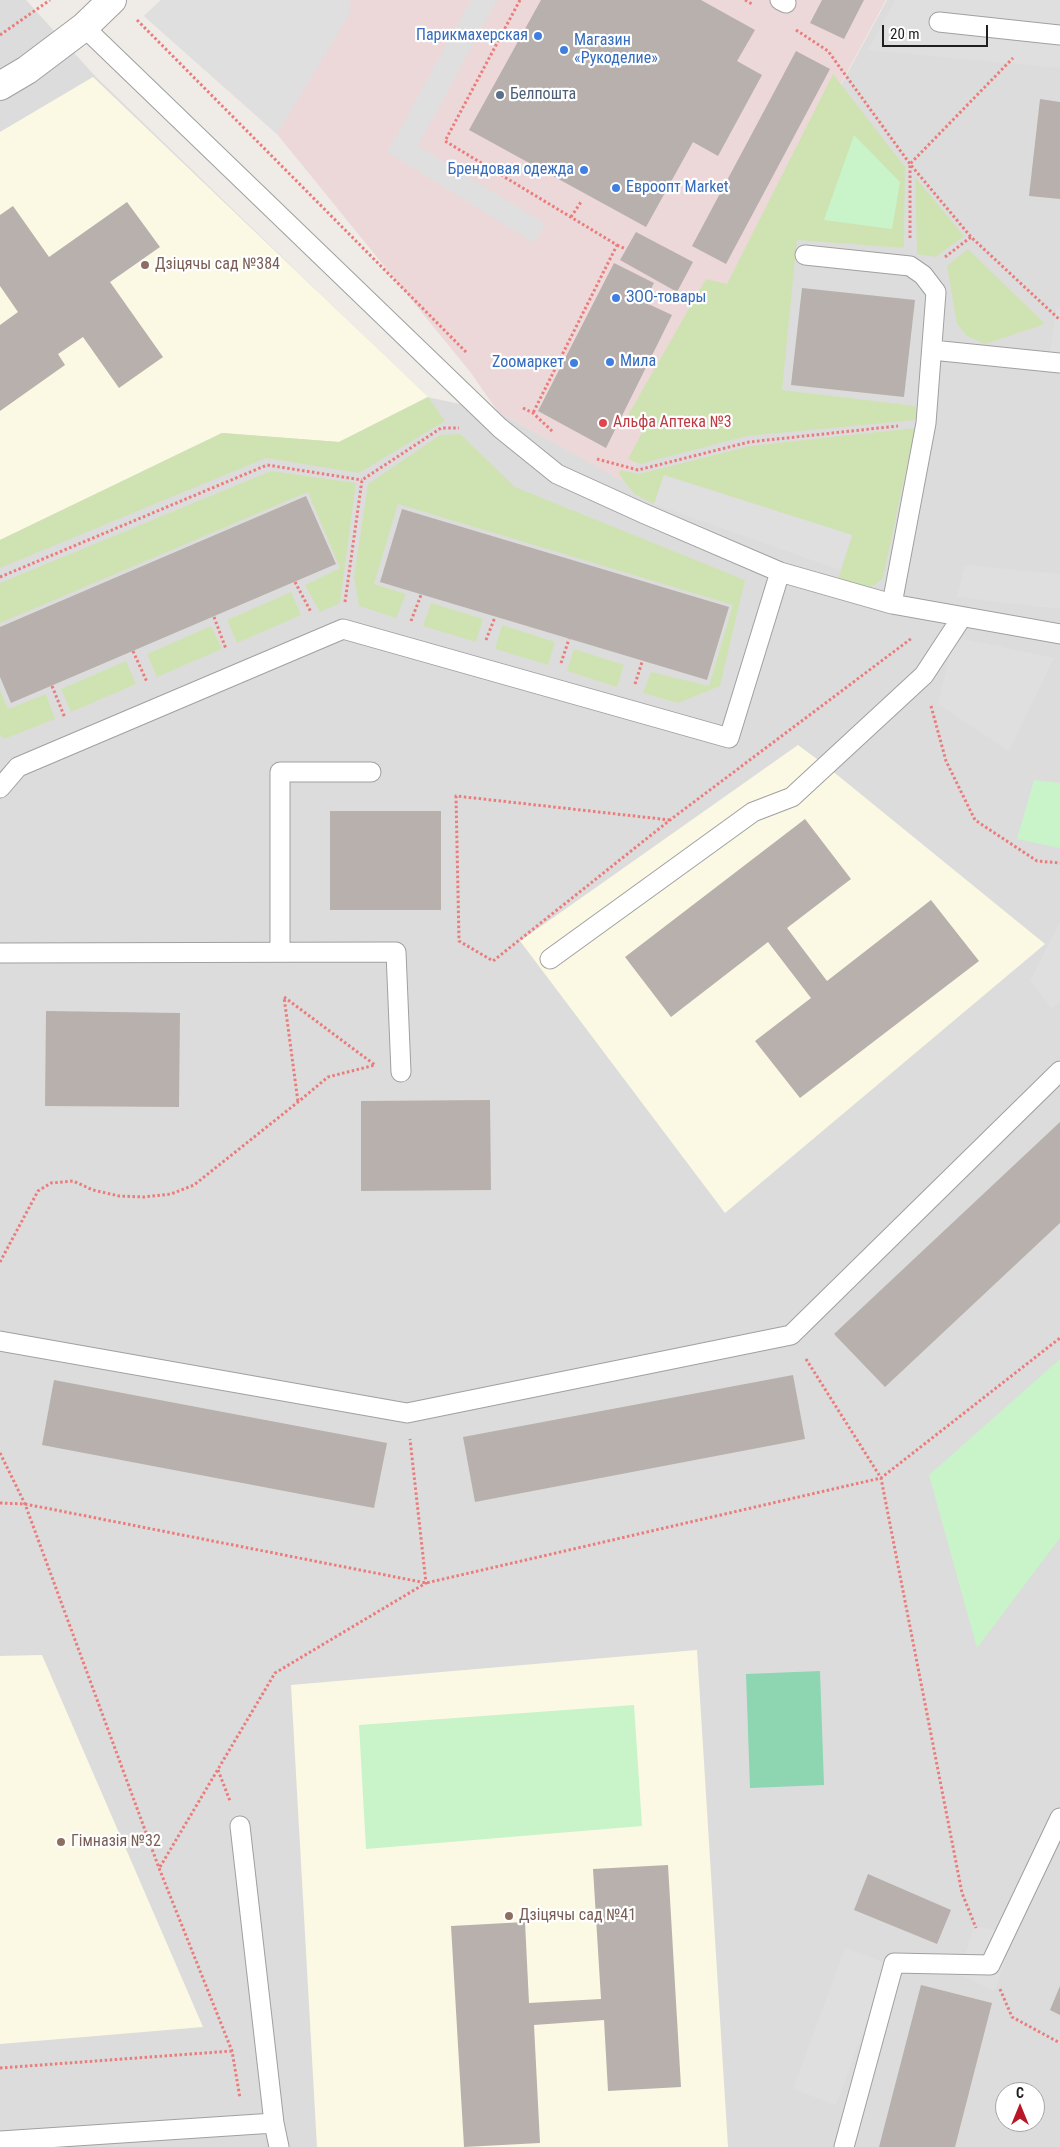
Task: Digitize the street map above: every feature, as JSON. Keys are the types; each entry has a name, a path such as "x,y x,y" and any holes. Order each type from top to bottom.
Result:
{"street":[{"path":"0,86 26,70 84,27 112,0"}],"lane":[{"path":"939,22 1060,35"},
{"path":"84,27 500,428 558,474 780,572 892,604 1060,634"},
{"path":"805,255 917,270 936,292 926,423 892,604"},
{"path":"932,350 1060,363"},
{"path":"0,788 18,767 343,628 729,738 780,572"},
{"path":"550,959 752,812 792,797 924,675 962,617"},
{"path":"280,952 280,772 371,772"},
{"path":"0,953 396,952 401,1072"},
{"path":"0,1341 407,1413 791,1335 1060,1071"},
{"path":"844,2147 894,1963 990,1965 1060,1818"},
{"path":"240,1826 274,2123 279,2147"},
{"path":"0,2140 274,2123"}],"path":[{"path":"0,35 50,0"},
{"path":"520,0 445,141 626,249"},
{"path":"133,16 469,356"},
{"path":"792,28 828,51 910,164 971,237 1060,320"},
{"path":"971,237 917,270 910,164 1038,32"},
{"path":"571,217 581,202"},
{"path":"533,413 617,245"},
{"path":"579,321 583,324"},
{"path":"518,406 533,413 554,433"},
{"path":"592,458 638,470 749,442 926,423"},
{"path":"0,577 268,465 362,480 441,428 500,428"},
{"path":"344,607 362,480"},
{"path":"295,582 314,620"},
{"path":"409,628 421,595"},
{"path":"214,617 229,655"},
{"path":"486,642 495,617"},
{"path":"670,820 456,796 459,941 493,961 670,820 916,636 946,761 975,820 1037,861 1060,862"},
{"path":"560,665 569,639"},
{"path":"133,651 150,687"},
{"path":"634,688 642,662"},
{"path":"52,686 66,721"},
{"path":"0,1262 38,1191 51,1183 73,1182 93,1190 119,1196 144,1197 171,1194 194,1185 298,1102 328,1077 375,1065 284,997 298,1102"},
{"path":"159,1868 275,1673 426,1582 881,1478 1060,1338"},
{"path":"804,1356 881,1478 962,1893 1012,2017 1060,2043"},
{"path":"410,1442 426,1582"},
{"path":"0,1453 25,1504 159,1868 232,2051 244,2125"},
{"path":"0,1503 25,1504 426,1582"},
{"path":"0,2068 232,2051"}],"shaded area":[{"path":"0,0 26,0 95,76 427,397 498,412 626,482 887,0 1060,0 1060,2147 0,2147"},
{"path":"161,0 886,0 626,483 498,412 471,373 277,134 144,16"},
{"path":"161,0 349,0 351,5 349,15 277,134 144,16"},
{"path":"471,0 497,0 418,146 546,224 534,243 387,152"},
{"path":"895,0 1060,0 1060,68 868,50"},
{"name":"Дзіцячы сад №384","path":"93,77 428,397 339,442 222,433 0,540 0,132"},
{"path":"1057,307 1060,307 1060,358 1049,357"},
{"path":"664,475 852,535 840,570 654,504"},
{"path":"965,565 1060,574 1060,609 957,597"},
{"path":"954,637 1054,658 1009,751 938,704"},
{"path":"798,745 1045,944 725,1213 520,941"},
{"path":"1060,922 1060,1001 1052,1009 1030,981"},
{"name":"Дзіцячы сад №41","path":"697,1650 728,2147 317,2147 291,1685"},
{"name":"Гімназія №32","path":"42,1655 203,2027 0,2044 0,1656"},
{"path":"974,1926 1013,1933 995,1991 959,1975"},
{"path":"845,1948 888,1964 836,2105 793,2089"}],"green space":[{"path":"833,74 905,167 904,248 797,240 782,390 916,406 916,420 747,436 640,464 628,459 645,427 624,422 706,279 727,284"},
{"path":"854,135 900,182 892,229 824,220"},
{"path":"915,177 964,236 936,257 917,254"},
{"path":"968,249 1045,324 985,344 967,336 957,324 947,266"},
{"path":"428,397 445,421 359,473 266,458 0,568 0,540 222,433 339,442"},
{"path":"915,428 883,578 875,585 867,588 838,580 852,536 664,476 654,504 634,494 619,474 620,470 639,474 750,446"},
{"path":"460,434 515,487 745,580 720,686 678,703 643,693 651,672 709,686 733,605 398,504 374,584 406,594 396,618 359,606 354,577 368,484 440,435"},
{"path":"271,471 356,483 340,603 320,612 305,585 340,568 308,492 0,623 0,583"},
{"path":"291,592 301,615 237,643 227,620"},
{"path":"431,603 483,619 476,642 423,626"},
{"path":"502,625 555,642 548,665 495,649"},
{"path":"211,626 222,649 157,677 147,654"},
{"path":"574,649 624,665 617,687 567,671"},
{"path":"126,661 136,684 71,712 61,689"},
{"path":"0,690 8,709 46,694 55,719 4,739 0,734"},
{"path":"1034,780 1060,783 1060,848 1017,839"},
{"path":"1060,1359 1060,1538 977,1648 929,1475"},
{"path":"820,1671 824,1785 750,1788 746,1674"},
{"path":"634,1705 642,1826 366,1849 359,1725"}],"building":[{"path":"541,0 701,0 755,30 737,61 762,75 718,156 693,142 646,227 469,130"},
{"path":"822,0 864,0 844,39 810,23"},
{"path":"796,51 830,69 726,264 692,246"},
{"path":"1040,99 1060,102 1060,199 1029,196"},
{"path":"127,202 160,247 110,282 163,357 119,388 83,337 58,354 65,365 0,411 0,325 18,312 0,286 0,215 13,206 49,257"},
{"path":"636,232 693,262 677,292 620,260"},
{"path":"614,263 654,283 644,302 672,315 606,448 538,411"},
{"path":"802,288 915,300 904,397 791,385"},
{"path":"306,496 336,564 11,703 0,677 0,627"},
{"path":"402,509 729,607 707,680 380,582"},
{"path":"330,811 441,811 441,910 330,910"},
{"path":"805,819 851,879 787,928 827,981 931,900 979,961 800,1098 755,1041 811,998 768,942 671,1017 625,957"},
{"path":"46,1011 180,1013 179,1107 45,1106"},
{"path":"490,1100 491,1190 361,1191 361,1101"},
{"path":"1060,1122 1060,1223 885,1387 834,1334"},
{"path":"793,1375 805,1439 475,1502 463,1437"},
{"path":"54,1380 387,1443 374,1508 42,1445"},
{"path":"668,1865 681,2087 608,2091 604,2020 534,2025 540,2143 464,2147 451,1926 525,1922 529,2003 601,1999 593,1869"},
{"path":"868,1874 951,1910 937,1944 854,1910"},
{"path":"921,1985 992,2003 955,2147 879,2147"},
{"path":"1060,1986 1060,2015 1050,2010"}],"place":[{"name":"Парикмахерская","path":"538,36"},
{"name":"Магазин «Рукоделие»","path":"564,50"},
{"name":"Белпошта","path":"500,95"},
{"name":"Брендовая одежда","path":"584,170"},
{"name":"Евроопт Market","path":"616,188"},
{"name":"Дзіцячы сад №384","path":"145,265"},
{"name":"ЗОО-товары","path":"616,298"},
{"name":"Мила","path":"610,362"},
{"name":"Zooмаркет","path":"574,363"},
{"name":"Альфа Аптека №3","path":"603,423"},
{"name":"Гімназія №32","path":"61,1842"},
{"name":"Дзіцячы сад №41","path":"509,1916"}]}
